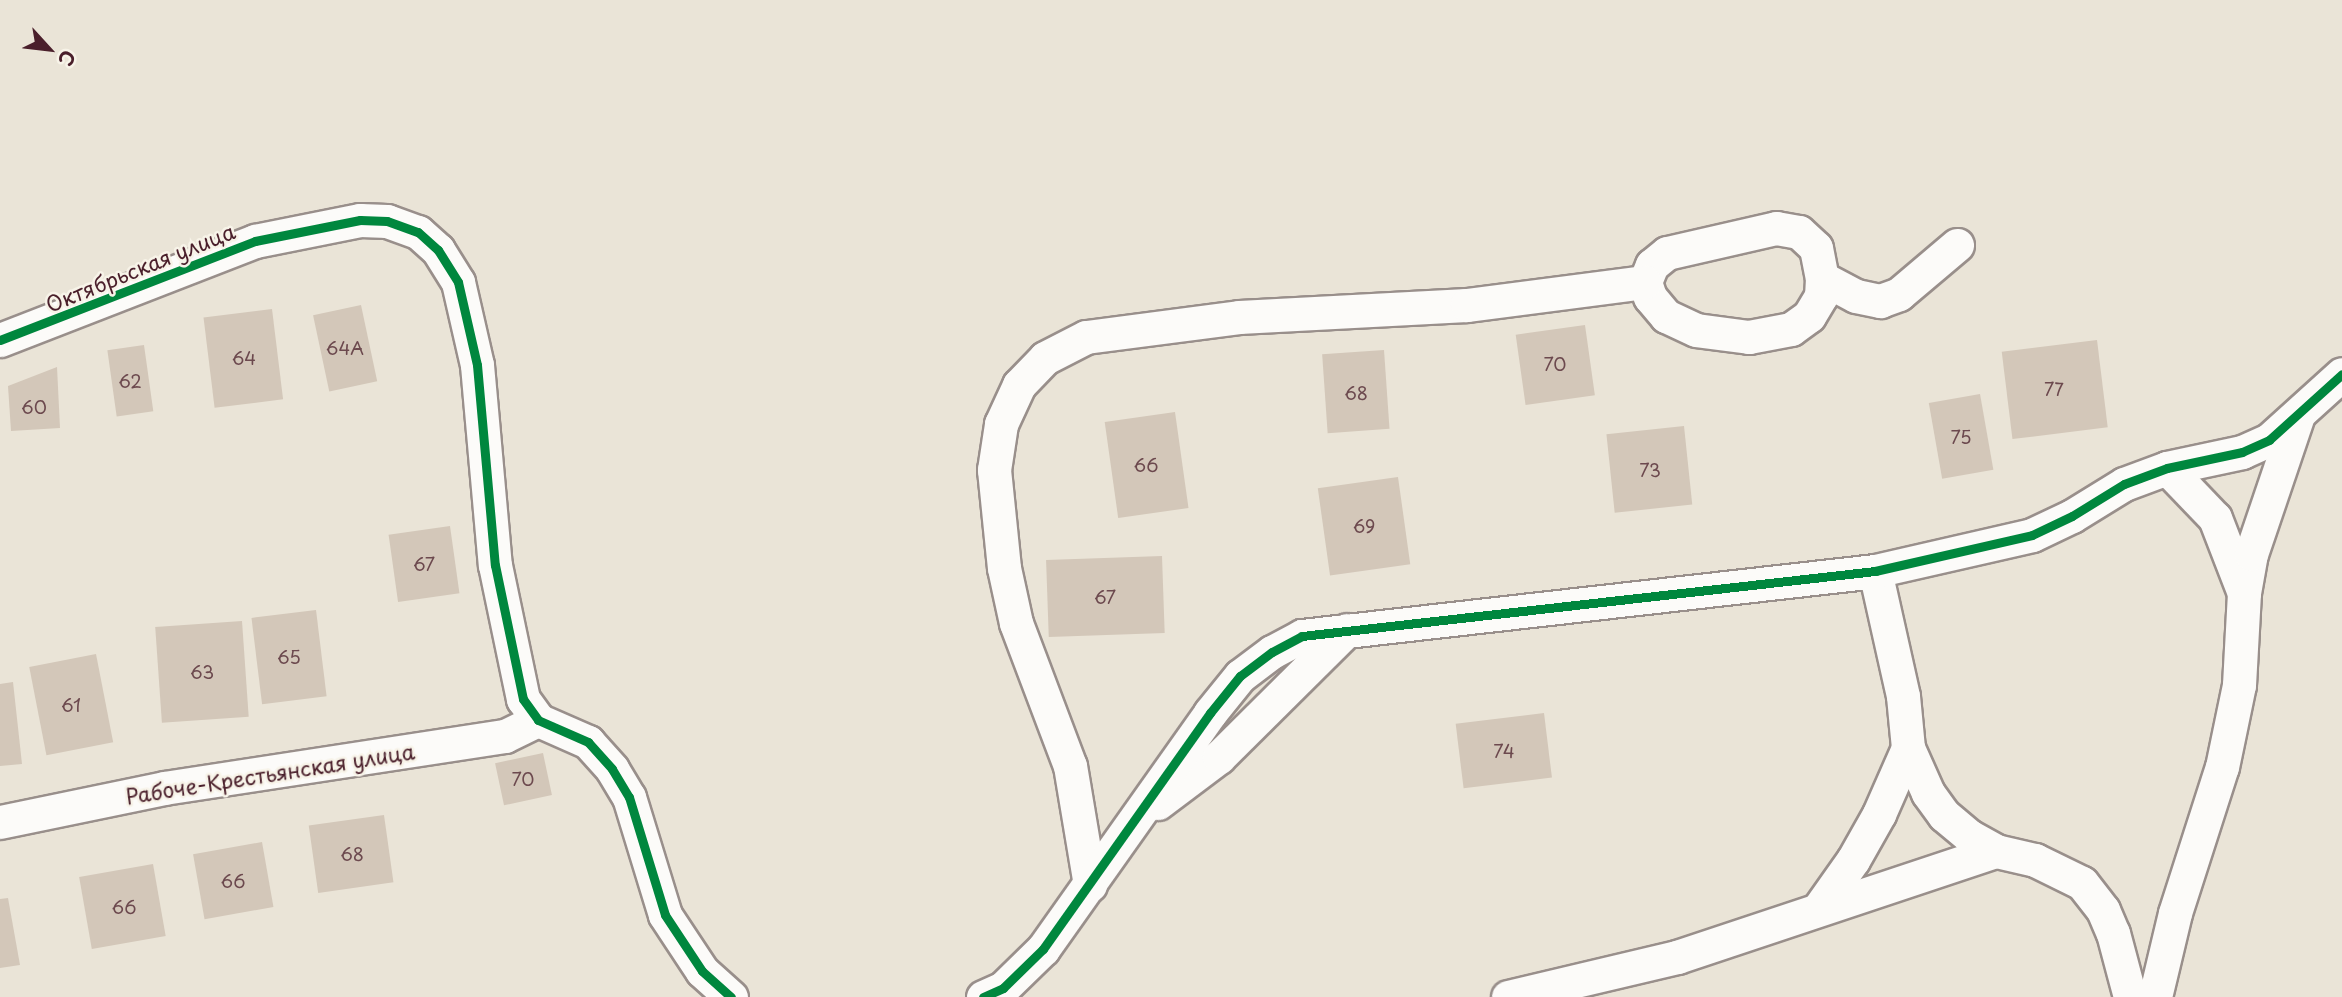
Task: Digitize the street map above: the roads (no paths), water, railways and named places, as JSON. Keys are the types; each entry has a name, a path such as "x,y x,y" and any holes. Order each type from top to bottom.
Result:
{"street":[{"name":"Октябрьская улица","path":"0,341 255,241 360,220 387,221 418,232 438,250 458,282 477,365 495,565 523,699 538,720"},
{"path":"1776,228 1799,232 1816,248 1822,278 1821,296 1809,316 1791,329 1749,337 1696,330 1666,316 1650,297 1645,282 1652,265 1667,253 1776,228"},
{"path":"1822,278 1856,296 1881,301 1899,294 1957,245"},
{"path":"1090,885 1070,766 1016,622 1004,568 994,470 1001,424 1019,385 1045,358 1086,337 1239,317 1467,305 1645,282"},
{"path":"983,997 1003,988 1043,949 1240,677 1272,652 1302,636 1875,571 2032,536 2072,516 2123,484 2167,468 2242,452 2269,440 2297,418 2342,374"},
{"path":"2155,997 2175,913 2222,766 2239,685 2244,593 2251,554 2297,418"},
{"path":"2167,468 2216,519 2244,593"},
{"path":"1875,571 1903,696 1908,748 1928,793 1944,814 1969,836 1996,851 2035,860 2082,883 2103,910 2113,933 2130,997"},
{"name":"Рабоче-Крестьянская улица","path":"0,822 164,788 505,736 538,720"},
{"path":"538,720 589,743 612,769 629,797 665,915 702,971 731,997"},
{"path":"1819,908 1853,860 1879,814 1908,748"},
{"path":"1508,997 1677,957 1996,851"}]}
